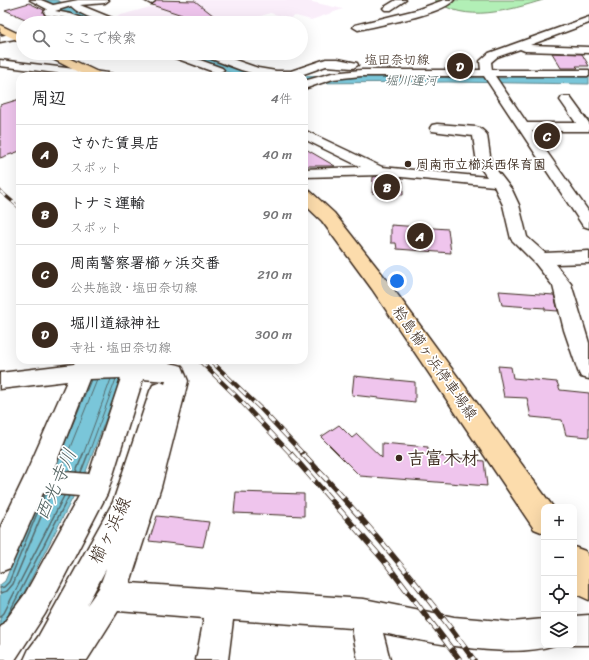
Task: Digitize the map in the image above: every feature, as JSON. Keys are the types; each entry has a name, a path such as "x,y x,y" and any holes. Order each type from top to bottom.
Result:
{"main road":[{"path":"0,28 16,36"},
{"path":"64,60 89,72"},
{"name":"粭島櫛ヶ浜停車場線","path":"308,199 328,217 379,284 541,515"},
{"path":"577,566 589,584"}],"street":[{"path":"34,0 54,13 68,16"},
{"path":"54,13 66,3 105,0"},
{"path":"388,8 402,0"},
{"path":"358,27 429,4 450,0"},
{"path":"66,3 96,16"},
{"path":"589,20 517,46 487,58 485,61 492,79 589,223"},
{"path":"559,31 582,34"},
{"path":"0,39 16,38"},
{"path":"517,46 525,48 589,50"},
{"path":"301,71 299,66 318,59"},
{"path":"190,60 222,72"},
{"path":"229,60 258,72"},
{"path":"0,62 72,72"},
{"path":"298,72 322,63 333,62 368,68 415,67"},
{"path":"0,71 20,65"},
{"name":"塩田奈切線","path":"308,85 336,75 415,67 492,79 589,73"},
{"path":"301,71 328,68 336,75"},
{"path":"481,85 492,79 509,85"},
{"path":"308,87 318,90 349,84 443,84"},
{"path":"566,100 587,127"},
{"path":"524,127 587,127"},
{"path":"437,128 476,131 480,136 484,163 496,182 504,190 511,205 514,226 519,239 541,259 562,284 574,330 589,371"},
{"path":"308,136 381,171"},
{"path":"308,173 381,171 496,182"},
{"path":"541,259 589,257"},
{"path":"0,558 36,481 84,366"},
{"path":"0,381 84,366 174,372 177,381 148,487 110,596 57,657"},
{"path":"0,655 35,604 98,486 135,370"},
{"name":"櫛ヶ浜線","path":"57,657 125,506 161,391"},
{"path":"36,481 98,486"},
{"path":"110,596 364,614 454,632 512,637 541,634"},
{"path":"212,660 221,605"},
{"path":"364,614 374,660"},
{"path":"577,631 589,630"}],"shaded area":[{"path":"176,0 303,0 343,9 311,20 308,19 308,16 281,16 270,13 261,16 117,16"}],"green space":[{"path":"435,0 543,0 502,11 474,13 460,12"}],"water":[{"path":"41,0 56,0 95,16 75,16"},
{"path":"195,60 214,60 246,72 227,72"},
{"name":"堀川運河","path":"308,76 498,78 507,78 506,76 589,77 589,84 448,82 308,83"},
{"name":"西光寺川","path":"93,364 126,364 85,474 11,618 0,630 0,585 5,581"}],"building":[{"path":"156,0 195,1 214,16 178,16 182,15 152,5"},
{"path":"29,3 44,10 43,12 45,16 18,16 5,10"},
{"path":"552,53 582,54 589,66 576,66 578,68 561,68"},
{"path":"16,100 16,152 0,158 0,105"},
{"path":"308,150 335,166 308,166"},
{"path":"381,176 399,178 399,181 403,181 403,195 372,193 373,177"},
{"path":"391,225 448,229 451,253 397,249 396,243 391,243"},
{"path":"499,291 554,295 558,311 545,310 545,308 502,305"},
{"path":"498,366 511,367 513,378 557,382 560,390 589,393 589,437 566,435 562,420 531,417 527,398 504,397"},
{"path":"354,376 415,382 415,402 352,395"},
{"name":"吉富木材","path":"339,425 352,438 357,434 382,458 382,443 428,447 428,455 484,461 487,486 360,476 321,437"},
{"path":"236,492 304,494 304,516 234,513"},
{"path":"157,516 209,522 203,547 149,541"}],"tunnel":[{"path":"161,391 168,364"}],"railway":[{"path":"0,191 16,205"},
{"path":"203,364 292,455"},
{"path":"214,364 261,409 304,455"},
{"path":"291,454 385,562 460,660"},
{"path":"303,454 392,554 474,660"}],"place":[{"name":"堀川道緑神社","path":"460,66"},
{"name":"周南警察署櫛ヶ浜交番","path":"547,136"},
{"name":"周南市立櫛浜西保育園","path":"408,164"},
{"name":"トナミ運輸","path":"387,187"},
{"name":"さかた賃具店","path":"420,236"},
{"name":"吉富木材","path":"399,458"}]}
